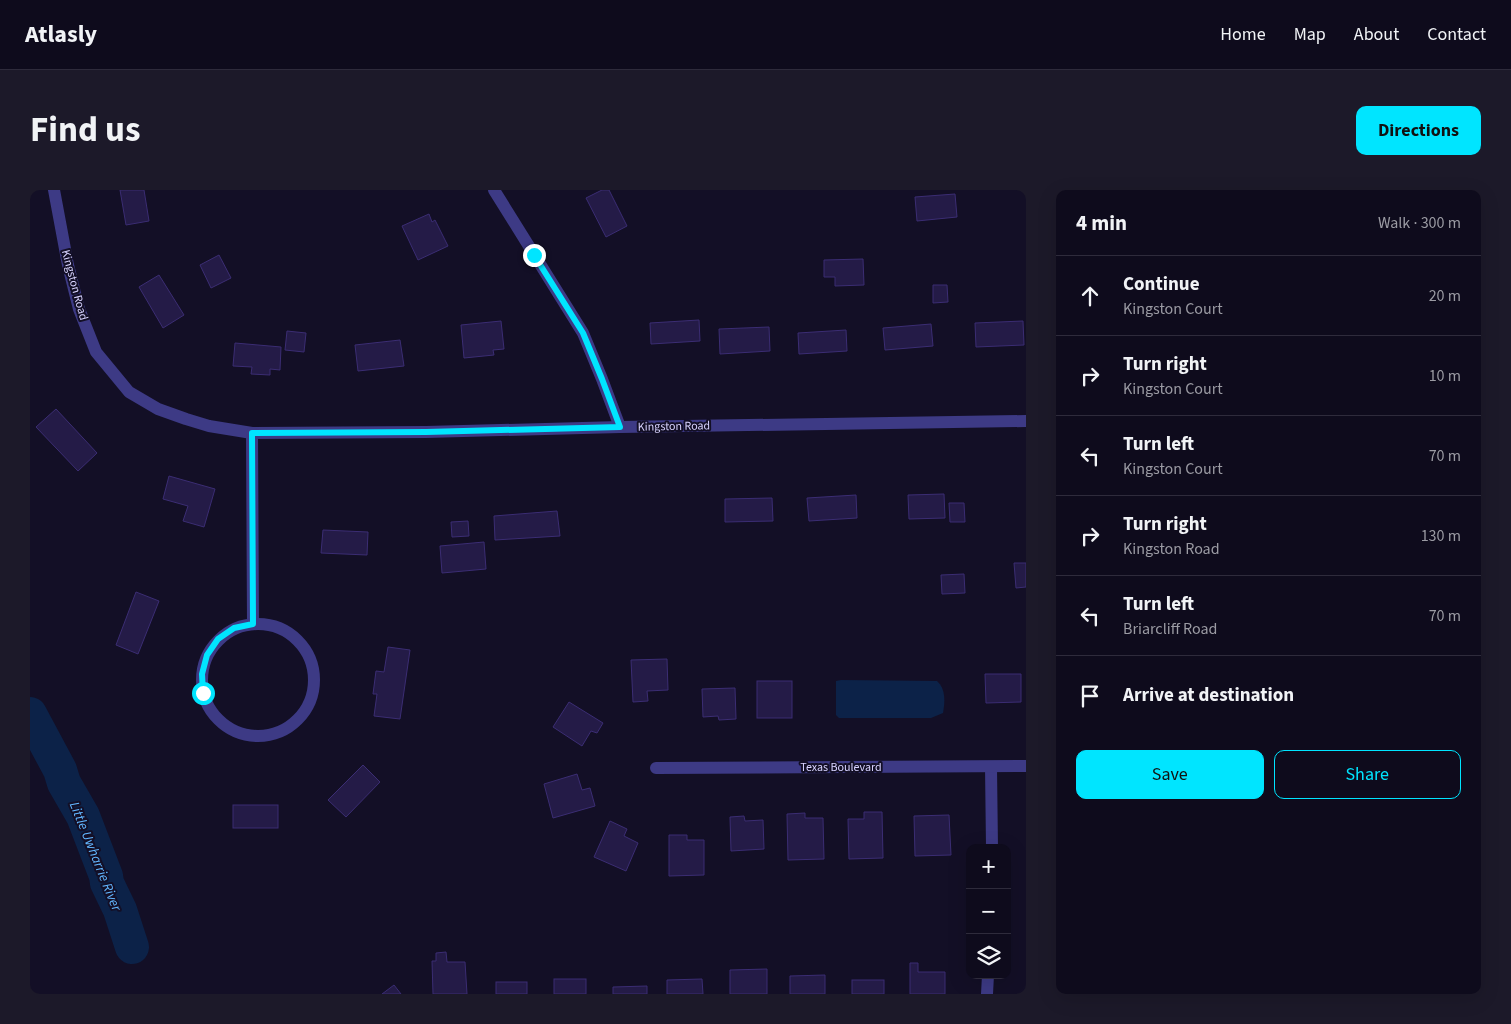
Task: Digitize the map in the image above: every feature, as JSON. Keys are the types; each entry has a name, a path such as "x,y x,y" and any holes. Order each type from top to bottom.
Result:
{"street":[{"name":"Kingston Road","path":"54,190 68,265 79,309 96,352 129,392 158,408 209,426 252,433 426,432 1026,421"},
{"path":"494,190 583,333 620,427"},
{"path":"252,433 253,624"},
{"path":"253,624 271,624 288,631 301,643 311,658 315,675 313,693 307,709 295,723 280,732 261,736 242,734 224,725 211,711 203,693 202,674 204,664 207,655 218,639 234,628 253,624"},
{"name":"Texas Boulevard","path":"656,768 1026,766"},
{"path":"991,767 992,844"},
{"path":"986,994 988,979"}],"water":[{"path":"836,681 937,681 943,692 943,713 931,718 839,718 836,715"}],"building":[{"path":"120,190 144,190 149,221 126,225"},
{"path":"602,190 609,190 627,226 606,237 586,198"},
{"path":"955,194 957,217 917,221 915,197"},
{"path":"429,214 432,222 435,220 448,246 418,260 402,226"},
{"path":"219,255 231,278 211,288 200,265"},
{"path":"863,259 864,285 835,286 835,277 824,277 824,260"},
{"path":"159,275 184,315 163,328 139,287"},
{"path":"933,285 947,285 948,302 933,303"},
{"path":"699,320 700,341 651,344 650,323"},
{"path":"501,321 504,349 493,350 494,355 464,358 461,325"},
{"path":"1023,321 1024,345 976,347 975,323"},
{"path":"931,324 933,346 885,350 883,328"},
{"path":"769,327 770,351 720,354 719,329"},
{"path":"846,330 847,351 799,354 798,333"},
{"path":"287,331 306,333 304,352 285,350"},
{"path":"400,340 404,366 358,371 355,345"},
{"path":"235,343 281,347 280,370 270,369 270,375 251,374 252,367 233,366"},
{"path":"56,409 97,453 78,471 36,427"},
{"path":"169,476 215,489 204,527 183,521 188,506 163,499"},
{"path":"944,494 945,518 909,519 908,495"},
{"path":"856,495 857,518 809,521 807,498"},
{"path":"772,498 773,521 725,522 725,499"},
{"path":"949,503 964,503 965,522 950,522"},
{"path":"557,511 560,536 495,540 494,516"},
{"path":"468,521 469,536 452,537 451,522"},
{"path":"323,530 368,532 367,555 321,553"},
{"path":"484,542 486,569 442,573 440,546"},
{"path":"1014,563 1026,563 1026,587 1016,588"},
{"path":"964,574 965,593 942,594 941,575"},
{"path":"136,592 159,601 138,654 116,645"},
{"path":"388,647 410,650 400,719 374,716 377,694 373,694 376,671 384,672"},
{"path":"667,659 668,690 647,691 648,701 633,702 631,660"},
{"path":"985,674 1021,674 1021,702 986,703"},
{"path":"757,681 792,681 792,718 757,718"},
{"path":"735,688 736,719 719,720 718,716 703,717 702,689"},
{"path":"569,702 603,723 597,733 591,731 582,746 553,727"},
{"path":"363,765 380,782 346,817 328,800"},
{"path":"577,774 582,790 590,788 595,806 553,818 544,784"},
{"path":"233,805 278,805 278,828 233,828"},
{"path":"864,812 882,812 883,858 849,859 848,819 864,819"},
{"path":"805,813 805,818 823,818 824,859 788,860 787,814"},
{"path":"949,815 951,855 915,856 914,816"},
{"path":"744,816 745,821 763,820 764,849 731,851 730,817"},
{"path":"610,821 627,829 624,836 638,843 626,871 594,857"},
{"path":"669,835 687,835 687,840 704,840 704,875 669,876"},
{"path":"446,952 447,962 465,962 467,994 433,994 432,961 436,961 436,953"},
{"path":"910,963 918,963 918,972 945,972 945,994 910,994"},
{"path":"767,969 767,994 730,994 730,970"},
{"path":"825,975 825,994 790,994 790,976"},
{"path":"554,979 586,979 586,994 554,994"},
{"path":"702,979 703,994 667,994 667,980"},
{"path":"852,980 884,980 884,994 852,994"},
{"path":"496,982 527,982 527,994 496,994"},
{"path":"394,985 401,994 382,994"},
{"path":"647,986 647,994 613,994 613,987"}],"waterway":[{"name":"Little Uwharrie River","path":"30,714 60,770 64,783 83,816 107,883 120,910 132,947"}],"route":[{"path":"203,693 202,674 207,655 218,639 234,628 253,624 252,433 426,432 620,427 583,333 534,255"}]}
